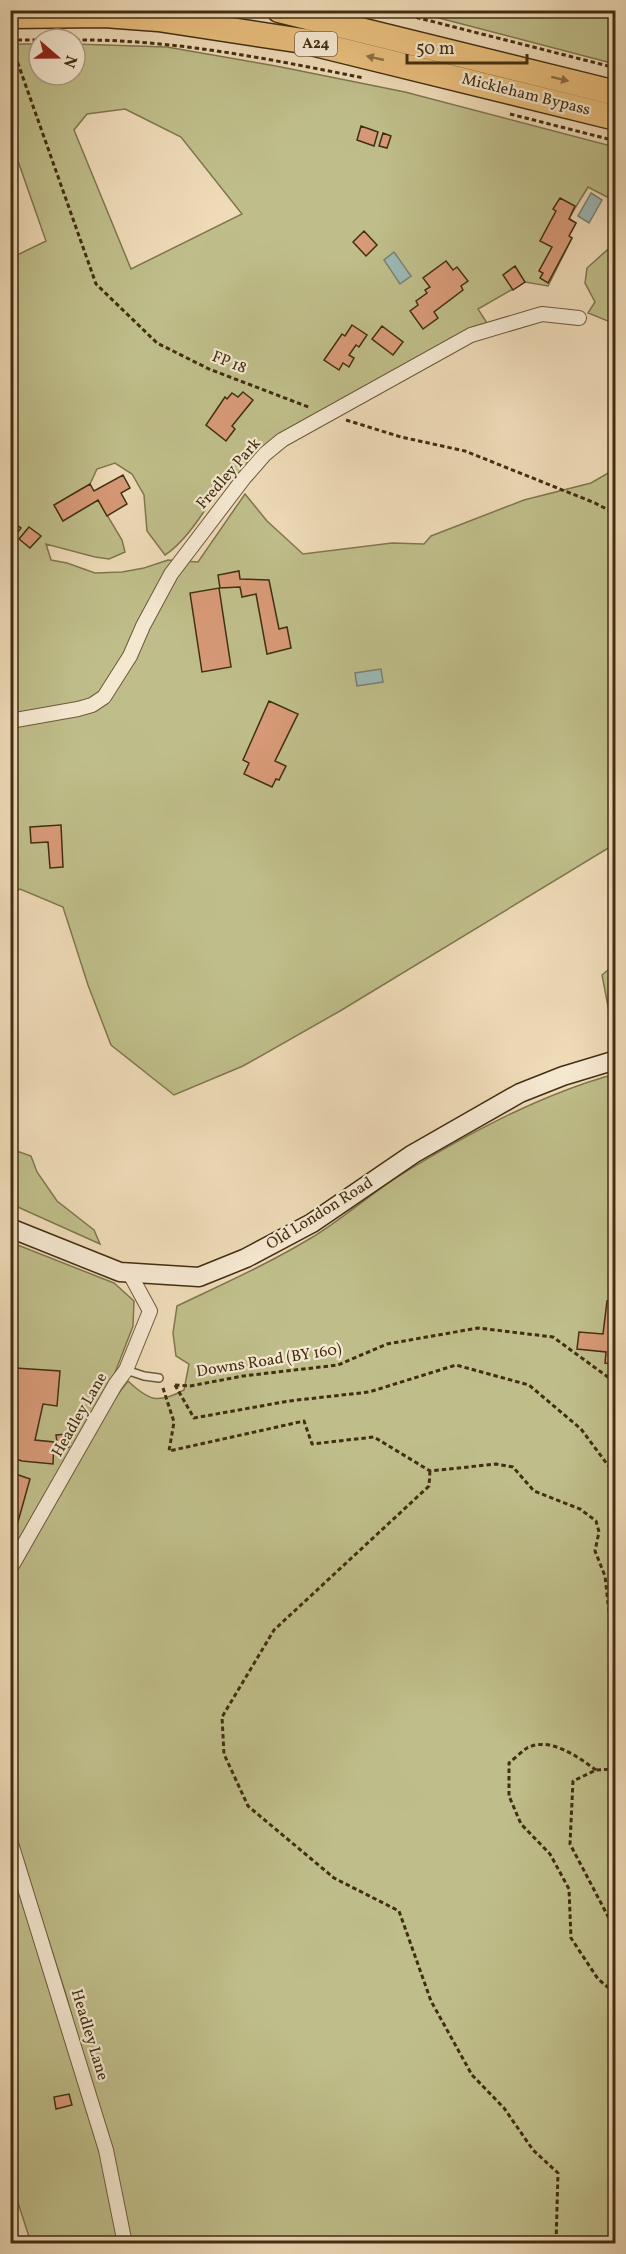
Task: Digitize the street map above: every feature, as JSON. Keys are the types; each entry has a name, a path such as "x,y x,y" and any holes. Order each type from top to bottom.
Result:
{"highway":[{"name":"Mickleham Bypass","path":"279,10 615,93"},
{"name":"Mickleham Bypass","path":"10,16 104,15 158,19 303,41 615,118"}],"main road":[{"name":"Old London Road","path":"10,1228 120,1272 199,1277 246,1258 312,1223 413,1154 520,1093 572,1073 615,1060"}],"street":[{"name":"Fredley Park","path":"10,721 78,709 92,705 104,697 130,656 171,574 224,503 265,454 282,440 471,335 542,314 579,318"},
{"name":"Headley Lane","path":"10,1569 115,1385 126,1370 150,1311 130,1274"},
{"name":"Headley Lane","path":"10,1840 106,2150 125,2244"}],"lane":[{"path":"126,1370 144,1377 159,1378"}],"path":[{"path":"387,10 615,68"},
{"path":"10,41 27,40"},
{"name":"FP 18","path":"10,41 96,284 157,343 209,369 331,414 401,436 465,451 596,503 615,514"},
{"path":"87,41 179,45 372,80"},
{"path":"507,113 615,141"},
{"name":"Downs Road (BY 160)","path":"159,1378 175,1384 190,1386 243,1376 338,1365 387,1344 478,1328 553,1337 615,1383"},
{"path":"175,1384 194,1418 289,1401 369,1392 456,1365 529,1385 581,1429 615,1476"},
{"path":"159,1378 174,1422 169,1451 304,1420 312,1444 374,1437 430,1471 496,1464 513,1467 534,1491 580,1509 596,1521 599,1532 595,1551 605,1576 611,1630 615,1639"},
{"path":"430,1471 429,1486 274,1630 222,1717 224,1754 248,1806 334,1878 399,1911 431,2001 472,2075 504,2108 533,2150 558,2173 556,2244"},
{"path":"596,1770 580,1759 547,1743 528,1748 509,1763 509,1796 520,1824 550,1854 569,1889 571,1938 598,1979 615,1994"},
{"path":"615,1769 596,1770 573,1781 570,1844 612,1924 615,1941"}],"shaded area":[{"path":"412,11 615,11 615,64 596,59"},
{"path":"11,44 27,44 27,87 87,87 87,44 167,47 405,92 615,147 615,190 612,189 607,197 588,187 569,218 576,223 569,236 572,238 548,286 525,282 478,309 487,323 475,326 283,432 243,469 232,483 224,475 199,519 182,540 165,555 147,531 144,495 132,474 115,463 97,469 90,484 54,505 63,521 98,500 122,540 125,552 109,559 46,544 51,560 95,573 122,572 168,560 198,562 245,494 267,521 303,554 392,543 424,544 431,536 524,500 591,483 615,469 615,508 612,508 616,512 615,844 340,1011 243,1066 174,1095 111,1045 88,985 63,907 20,889 11,894 11,258 46,241 11,141","holes":["125,109 181,137 242,214 131,269 74,130 87,114"]},
{"path":"615,243 615,324 588,313 595,302 585,283 587,268"},
{"path":"615,964 615,1043 602,975"},
{"path":"615,1074 615,2243 128,2243 109,2149 66,1995 11,1823 11,1581 115,1398 128,1381 142,1393 160,1399 184,1390 189,1364 176,1356 173,1333 177,1306 311,1238 397,1177 476,1131 558,1093"},
{"path":"11,1149 31,1156 37,1172 57,1201 94,1230 100,1244 11,1204"},
{"path":"10,1242 114,1283 134,1301 133,1326 111,1383 11,1554"},
{"path":"10,1858 106,2172 119,2243 31,2243 11,2181"}],"water":[{"path":"591,193 602,200 589,223 578,216"},
{"path":"394,252 411,276 400,284 384,260"},
{"path":"381,669 383,682 357,686 355,673"}],"building":[{"path":"361,126 378,132 374,146 357,140"},
{"path":"383,133 391,136 387,148 379,146"},
{"path":"560,198 575,206 569,219 576,223 569,236 572,238 548,283 540,278 543,273 539,271 552,247 540,241 556,211 553,209"},
{"path":"364,231 377,245 366,256 353,242"},
{"path":"446,261 453,270 457,267 468,281 461,286 463,290 434,312 438,318 423,329 410,311 418,305 416,301 427,293 425,290 430,287 423,278"},
{"path":"515,266 525,282 513,290 503,275"},
{"path":"352,325 367,335 359,347 356,345 349,355 354,358 349,367 343,363 339,370 324,360 342,334 345,336"},
{"path":"382,326 403,342 393,355 372,339"},
{"path":"243,392 253,400 232,426 235,429 226,441 206,425 225,397 227,399 232,393 238,397"},
{"path":"123,475 130,488 121,493 127,504 107,516 98,500 63,521 54,505 90,484 94,491"},
{"path":"10,520 21,528 10,543"},
{"path":"29,527 41,536 30,548 19,539"},
{"path":"239,571 240,579 269,580 279,629 287,627 291,648 267,654 256,594 242,597 240,587 220,588 218,575"},
{"path":"219,588 231,667 202,672 190,593"},
{"path":"269,701 298,714 275,761 286,766 279,780 276,779 272,787 244,774 249,763 243,760"},
{"path":"61,825 63,867 50,868 48,842 31,843 30,827"},
{"path":"607,1301 616,1302 616,1364 605,1363 606,1352 577,1349 579,1332 603,1334"},
{"path":"15,1368 60,1371 57,1406 43,1404 35,1440 54,1442 53,1464 13,1458 10,1466 10,1399 13,1399"},
{"path":"68,1434 69,1447 58,1449 56,1435"},
{"path":"10,1472 30,1479 12,1543 15,1545 10,1554"},
{"path":"69,2094 72,2105 56,2109 54,2097"}]}
